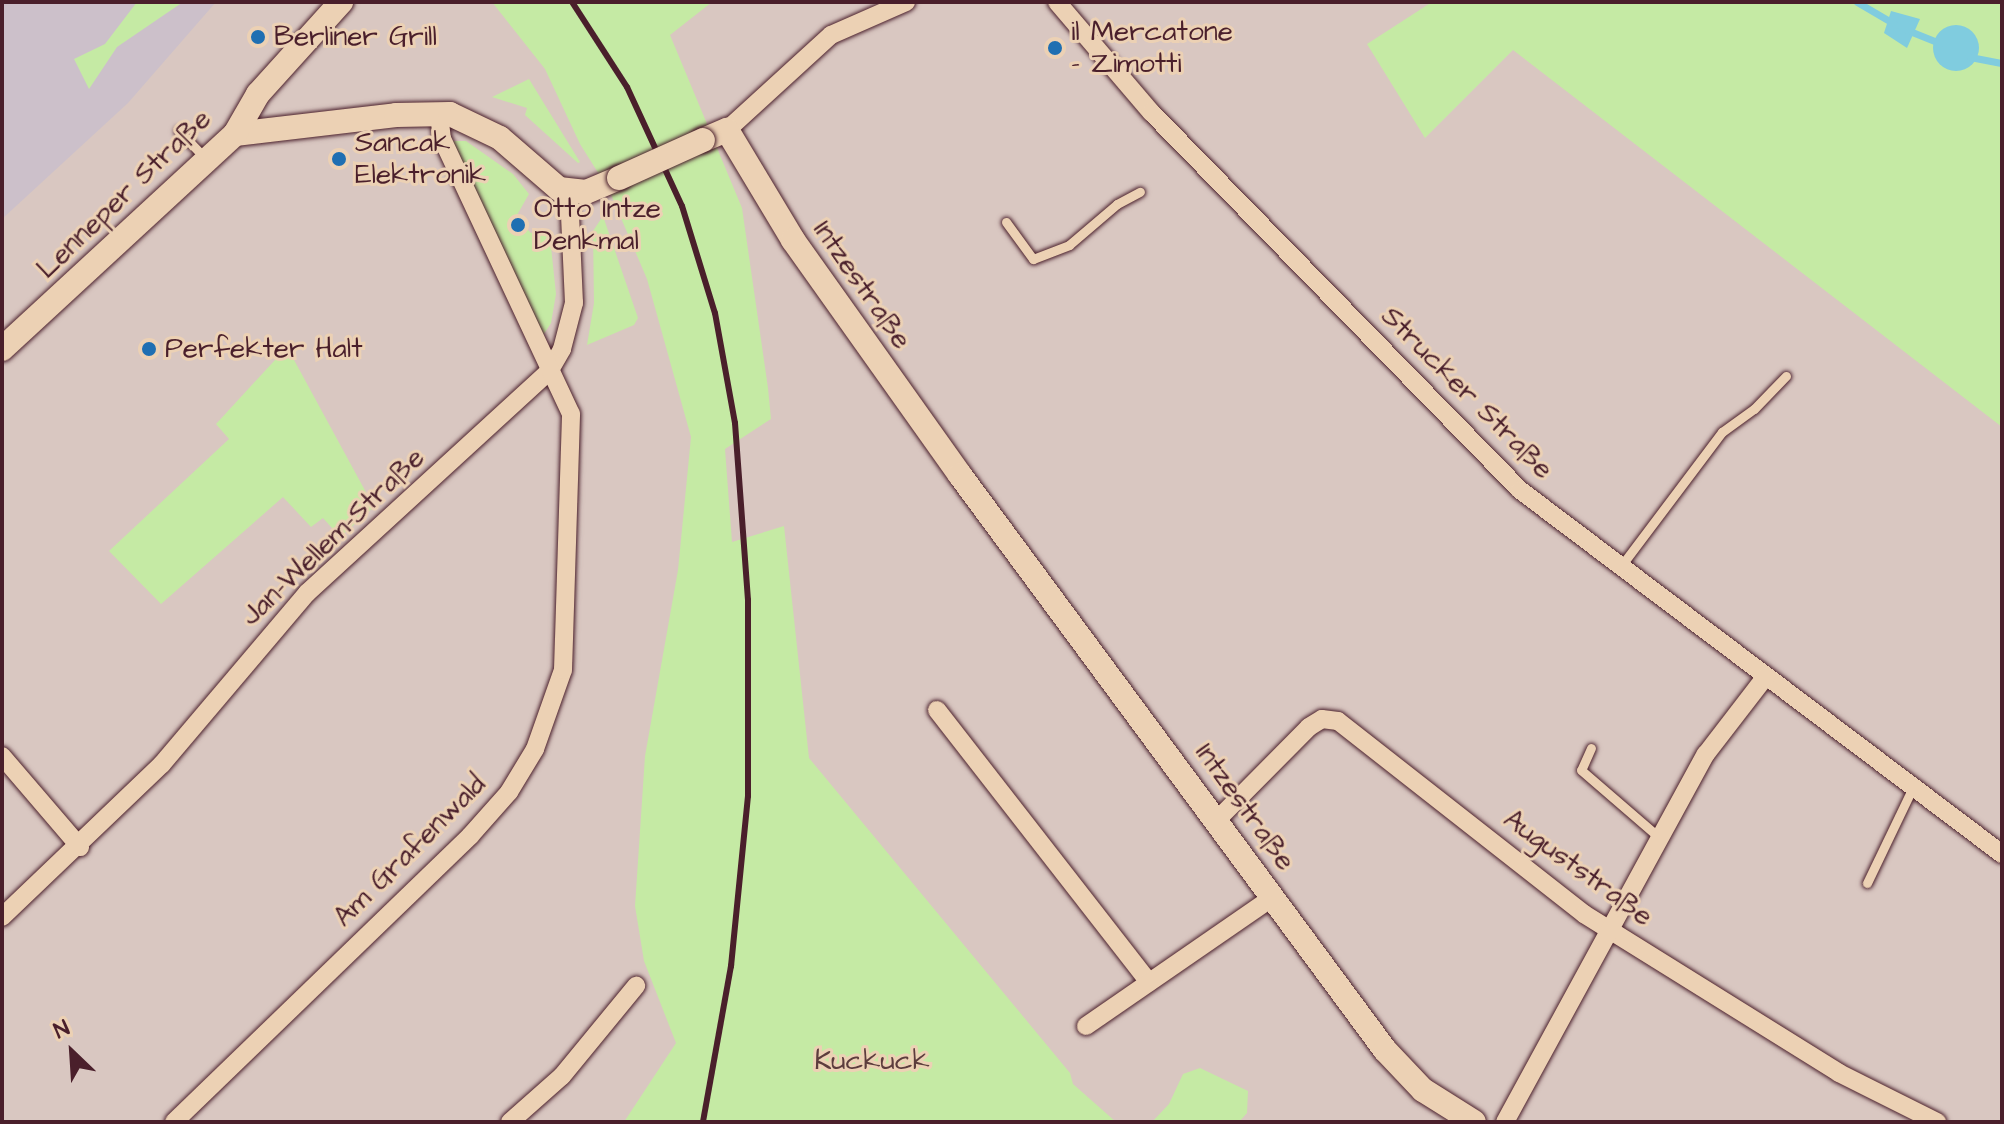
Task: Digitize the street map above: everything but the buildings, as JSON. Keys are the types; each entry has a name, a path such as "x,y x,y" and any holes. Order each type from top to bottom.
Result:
{"main road":[{"name":"Lenneper Straße","path":"2,349 235,134 258,94 341,2"},
{"path":"235,134 439,113 482,126 551,184 569,193 619,178 727,130"},
{"name":"Intzestraße","path":"727,130 761,192 845,313 1400,1069 1474,1122"}],"street":[{"path":"727,130 831,35 906,2"},
{"name":"Strucker Straße","path":"1057,2 1151,112 1487,459 1621,566 2002,854"},
{"name":"Am Grafenwald","path":"174,1122 470,836 509,792 535,749 563,670 574,435 571,414 442,139 439,113"},
{"name":"Jan-Wellem-Straße","path":"2,917 80,847 162,764 307,593 550,370 562,349 574,303 569,193"},
{"path":"1505,1122 1706,754 1766,676"},
{"path":"937,710 1149,982"},
{"name":"Auguststraße","path":"1218,819 1309,727 1333,719 1612,931 1839,1073 1937,1122"},
{"path":"2,756 80,847"},
{"name":"Intzestraße","path":"1086,1026 1273,897"},
{"path":"510,1122 562,1076 636,986"}],"lane":[{"path":"179,131 207,161"},
{"path":"1006,222 1033,259 1069,245 1140,192"},
{"path":"1621,566 1722,432 1762,403 1786,376"},
{"path":"1591,748 1581,770 1661,839"},
{"path":"1867,883 1913,787"}],"shaded area":[{"path":"2,2 216,2 128,103 2,219"}],"green space":[{"path":"137,2 183,2 117,47 89,89 74,59 105,44"},
{"name":"Kuckuck","path":"492,2 712,2 670,35 742,208 771,419 725,449 732,542 784,526 809,758 1070,1073 1073,1084 1116,1122 624,1122 676,1043 644,961 635,906 645,756 678,570 691,437 647,279 609,190 580,144 545,69"},
{"path":"1432,2 2002,2 2002,427 1513,50 1425,138 1367,44"},
{"path":"529,79 580,162 525,115 527,108 492,97"},
{"path":"453,141 466,141 513,174 529,194 517,215 520,222 531,233 547,232 550,237 556,294 551,323 542,337"},
{"path":"603,216 638,318 634,325 587,345 594,303 593,231"},
{"path":"287,347 374,507 340,537 323,518 311,527 283,497 161,604 109,551 229,439 216,424"},
{"path":"1200,1068 1248,1091 1247,1113 1239,1122 1152,1122 1169,1104 1183,1074"}],"water":[{"path":"1891,11 1920,19 1907,48 1884,33"},
{"path":"1956,25 1972,32 1979,48 1972,64 1956,71 1940,64 1933,48 1940,32"}],"waterway":[{"path":"1857,2 1896,25"},
{"path":"1907,30 1940,43"},
{"path":"1970,57 2002,63"}],"railway":[{"path":"572,2 627,87 682,206 715,313 735,423 748,600 748,796 731,966 703,1122"}],"place":[{"name":"Berliner Grill","path":"258,37"},
{"name":"il Mercatone - Zimotti","path":"1055,48"},
{"name":"Sancak Elektronik","path":"339,159"},
{"name":"Otto Intze Denkmal","path":"518,225"},
{"name":"Perfekter Halt","path":"149,349"}]}
